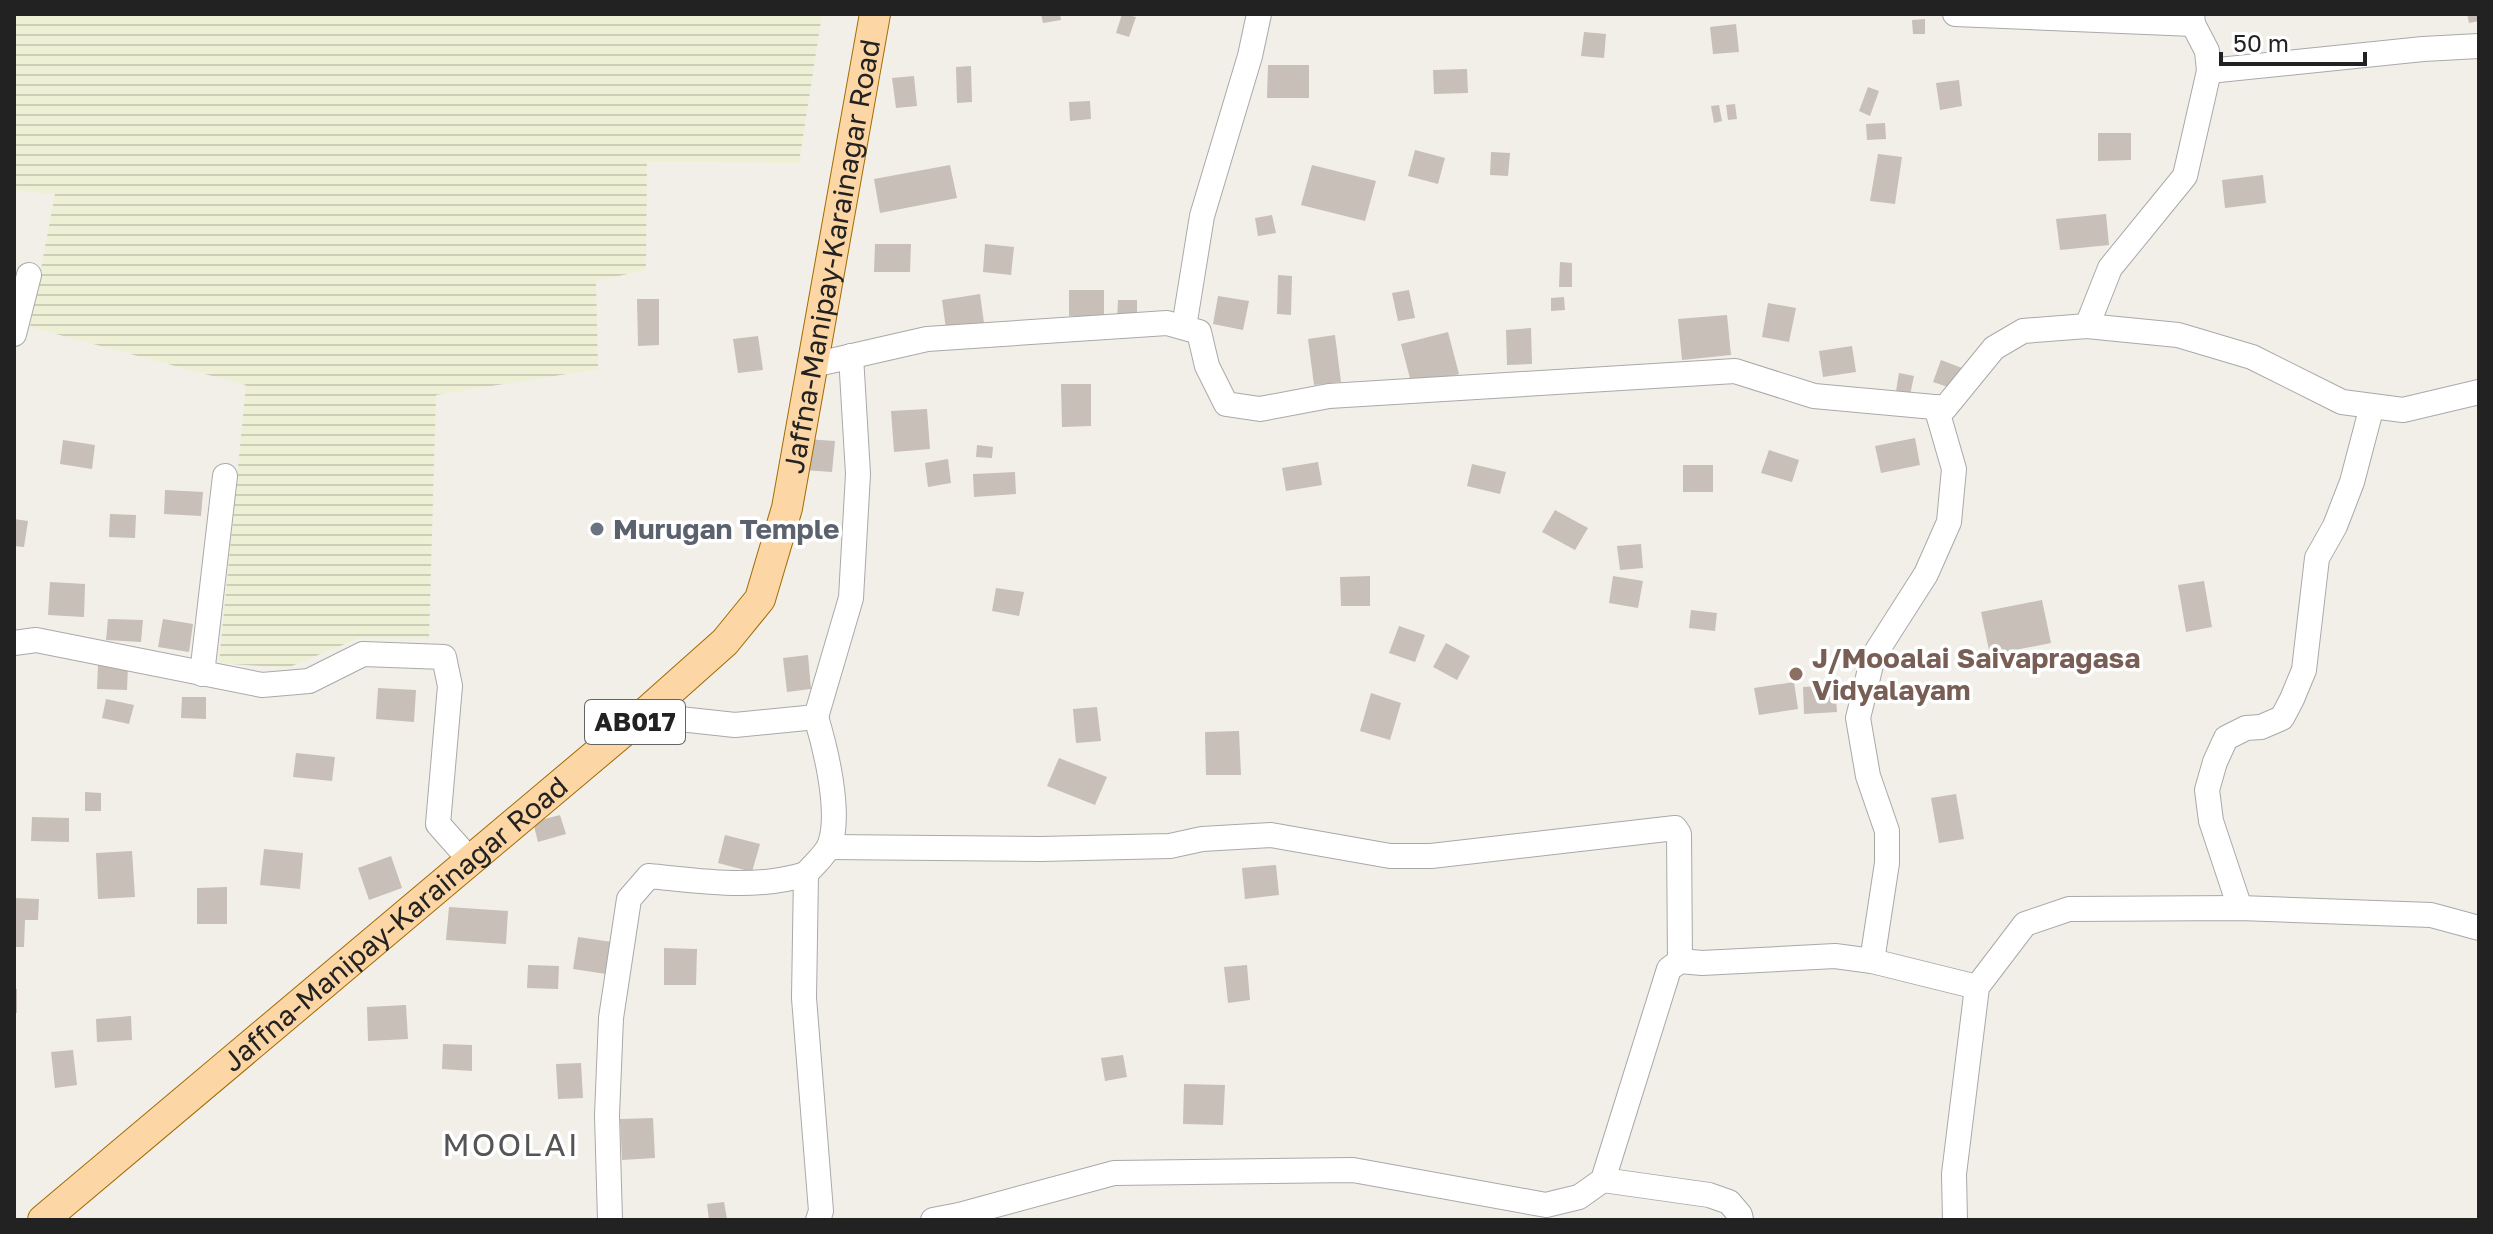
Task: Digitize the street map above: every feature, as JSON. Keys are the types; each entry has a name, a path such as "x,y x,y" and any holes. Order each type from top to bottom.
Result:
{"main road":[{"name":"Jaffna-Manipay-Karainagar Road","path":"43,1220 643,715 725,642 760,599 787,508 875,14"}],"street":[{"path":"1184,327 1202,216 1250,56 1259,14"},
{"path":"1955,14 2192,19 2207,51 2209,71 2185,176 2110,268 2087,326"},
{"path":"2209,71 2479,46"},
{"path":"14,334 29,275"},
{"path":"813,365 927,339 1167,323 1199,332 1207,366 1226,404 1260,409 1329,396 1735,371 1814,396 1945,408 1994,348 2023,331 2087,326 2178,335 2252,357 2342,402 2403,410 2479,392"},
{"path":"610,1220 607,1115 611,1018 629,899 649,876 746,883 786,880 806,874 829,847 833,807 827,751 816,717 851,598 858,474 851,356"},
{"path":"2240,908 2211,821 2207,790 2226,738 2246,728 2261,727 2282,718 2292,699 2304,670 2317,558 2335,526 2352,482 2372,406"},
{"path":"1872,961 1887,863 1887,831 1868,776 1858,718 1873,657 1926,574 1949,522 1954,469 1936,407"},
{"path":"202,674 225,476"},
{"path":"14,643 36,640 262,685 309,681 363,654 444,657 450,686 438,824 470,860"},
{"path":"643,715 735,725 816,717"},
{"path":"829,847 1025,849 1170,846 1202,839 1271,835 1390,856 1431,856 1675,828 1679,834 1680,961"},
{"path":"806,874 804,998 821,1211 818,1220"},
{"path":"1955,1220 1954,1174 1977,987 2025,924 2069,909 2240,908 2431,915 2479,928"},
{"path":"933,1220 1114,1173 1353,1170 1546,1205 1579,1197 1603,1180 1669,969 1680,961 1702,963 1835,956 1872,961 1977,987"},
{"path":"1603,1180 1709,1195 1729,1202 1741,1220"}],"green space":[{"path":"14,14 822,14 799,163 647,161 646,270 596,281 598,369 436,395 429,638 359,638 287,668 219,663 246,385 30,327 55,194 14,190"}],"building":[{"path":"1041,14 1060,14 1061,20 1043,23"},
{"path":"1122,14 1136,17 1129,37 1116,33"},
{"path":"2467,14 2479,14 2479,21 2469,23"},
{"path":"1925,19 1925,34 1913,34 1912,20"},
{"path":"1736,24 1739,52 1713,54 1710,27"},
{"path":"1584,32 1606,34 1604,58 1581,56"},
{"path":"1268,65 1309,65 1309,98 1267,98"},
{"path":"971,66 972,102 957,103 956,67"},
{"path":"1467,69 1468,93 1434,94 1433,70"},
{"path":"914,76 917,106 896,108 892,78"},
{"path":"1959,80 1962,106 1940,110 1936,83"},
{"path":"1868,87 1879,91 1870,116 1859,111"},
{"path":"1090,101 1091,119 1070,121 1069,102"},
{"path":"1735,104 1737,119 1728,120 1726,105"},
{"path":"1719,105 1722,121 1714,123 1711,106"},
{"path":"1885,123 1886,139 1867,140 1866,124"},
{"path":"2098,133 2131,133 2131,160 2098,161"},
{"path":"1415,150 1445,158 1438,184 1408,176"},
{"path":"1491,152 1510,153 1508,176 1490,175"},
{"path":"1878,154 1902,157 1895,204 1870,201"},
{"path":"950,165 957,198 880,213 874,179"},
{"path":"1312,165 1376,181 1365,221 1301,205"},
{"path":"2263,175 2266,203 2225,208 2222,180"},
{"path":"2106,214 2109,245 2060,250 2056,219"},
{"path":"1272,215 1276,233 1258,236 1255,218"},
{"path":"875,244 911,244 910,272 874,272"},
{"path":"985,244 1014,247 1011,275 983,272"},
{"path":"1560,262 1572,263 1572,287 1559,287"},
{"path":"1278,275 1292,276 1291,315 1277,314"},
{"path":"1069,290 1104,290 1104,316 1069,316"},
{"path":"1409,290 1415,318 1398,321 1392,293"},
{"path":"980,294 984,323 946,329 942,300"},
{"path":"1218,296 1249,301 1243,330 1213,324"},
{"path":"1564,297 1565,310 1551,311 1551,298"},
{"path":"637,299 659,299 659,345 638,346"},
{"path":"1118,300 1137,300 1137,321 1117,321"},
{"path":"1768,303 1796,308 1789,342 1762,337"},
{"path":"1727,315 1731,355 1682,360 1678,319"},
{"path":"1531,328 1532,364 1507,365 1506,330"},
{"path":"1448,332 1459,374 1412,386 1401,344"},
{"path":"1335,335 1341,382 1314,385 1308,339"},
{"path":"758,336 763,370 738,373 733,339"},
{"path":"1852,346 1856,372 1823,377 1819,351"},
{"path":"1941,360 1962,368 1954,389 1933,382"},
{"path":"1899,373 1914,376 1909,400 1895,397"},
{"path":"1061,384 1091,384 1091,426 1062,427"},
{"path":"927,409 930,449 894,452 891,411"},
{"path":"1915,438 1920,465 1881,473 1875,446"},
{"path":"806,439 835,441 832,472 803,470"},
{"path":"63,440 95,445 92,469 60,464"},
{"path":"977,445 993,447 992,458 976,457"},
{"path":"1769,450 1799,460 1792,482 1761,473"},
{"path":"948,459 951,483 928,487 925,463"},
{"path":"1318,462 1322,485 1286,491 1282,468"},
{"path":"1472,464 1506,472 1500,494 1467,486"},
{"path":"1683,465 1713,465 1713,492 1683,492"},
{"path":"1015,472 1016,494 974,497 973,474"},
{"path":"165,490 203,492 201,516 164,514"},
{"path":"1555,510 1588,528 1575,550 1542,532"},
{"path":"110,514 136,515 135,538 109,537"},
{"path":"14,519 28,521 24,547 14,546"},
{"path":"1641,544 1643,568 1620,570 1617,546"},
{"path":"1370,576 1370,606 1341,606 1340,577"},
{"path":"1613,576 1643,581 1638,608 1609,603"},
{"path":"2204,581 2212,627 2186,632 2178,585"},
{"path":"50,582 85,584 84,617 48,615"},
{"path":"996,588 1024,592 1019,616 992,611"},
{"path":"2042,600 2051,643 1990,655 1981,612"},
{"path":"1691,610 1717,613 1715,631 1689,628"},
{"path":"108,619 143,620 141,642 106,640"},
{"path":"163,619 193,624 189,652 158,647"},
{"path":"1399,626 1425,635 1415,662 1389,653"},
{"path":"1446,643 1470,656 1457,680 1433,667"},
{"path":"808,655 811,689 787,692 783,658"},
{"path":"98,665 128,667 127,690 97,689"},
{"path":"1794,682 1798,709 1759,715 1754,688"},
{"path":"1835,685 1837,712 1804,714 1803,687"},
{"path":"378,688 416,690 414,722 376,719"},
{"path":"1371,693 1401,703 1390,740 1360,731"},
{"path":"182,697 206,697 206,719 181,718"},
{"path":"106,699 134,705 129,724 102,718"},
{"path":"1097,707 1101,741 1076,743 1073,709"},
{"path":"1239,731 1241,775 1206,775 1205,732"},
{"path":"296,753 335,757 332,781 293,777"},
{"path":"1059,758 1107,777 1095,805 1047,786"},
{"path":"85,792 101,793 101,811 85,811"},
{"path":"1956,794 1964,839 1939,843 1931,798"},
{"path":"560,815 566,834 538,842 533,822"},
{"path":"32,817 69,818 69,842 31,841"},
{"path":"725,835 760,844 752,872 718,863"},
{"path":"264,849 303,853 300,889 260,885"},
{"path":"132,851 135,897 98,899 96,853"},
{"path":"391,856 402,888 369,900 358,868"},
{"path":"1276,865 1279,895 1245,899 1242,868"},
{"path":"227,887 227,924 197,924 197,888"},
{"path":"14,898 39,899 38,920 25,920 24,947 14,947"},
{"path":"449,907 508,911 506,944 446,940"},
{"path":"578,937 612,942 606,974 573,969"},
{"path":"664,948 697,949 696,985 664,985"},
{"path":"528,965 559,966 558,989 527,988"},
{"path":"1247,965 1250,1000 1228,1003 1224,967"},
{"path":"14,989 17,989 17,1013 14,1013"},
{"path":"406,1005 408,1039 368,1041 367,1007"},
{"path":"131,1016 132,1040 97,1042 96,1019"},
{"path":"443,1044 472,1045 472,1071 442,1069"},
{"path":"73,1050 77,1085 55,1088 51,1052"},
{"path":"1123,1055 1127,1077 1105,1081 1101,1058"},
{"path":"581,1063 583,1098 558,1099 556,1064"},
{"path":"1184,1084 1225,1085 1223,1125 1183,1124"},
{"path":"653,1118 655,1158 622,1160 620,1119"},
{"path":"724,1202 727,1219 709,1220 707,1204"}],"place":[{"name":"Murugan Temple","path":"597,529"},
{"name":"J/Mooalai Saivapragasa Vidyalayam","path":"1796,674"}],"district":[{"name":"MOOLAI","path":"511,1145"}]}
